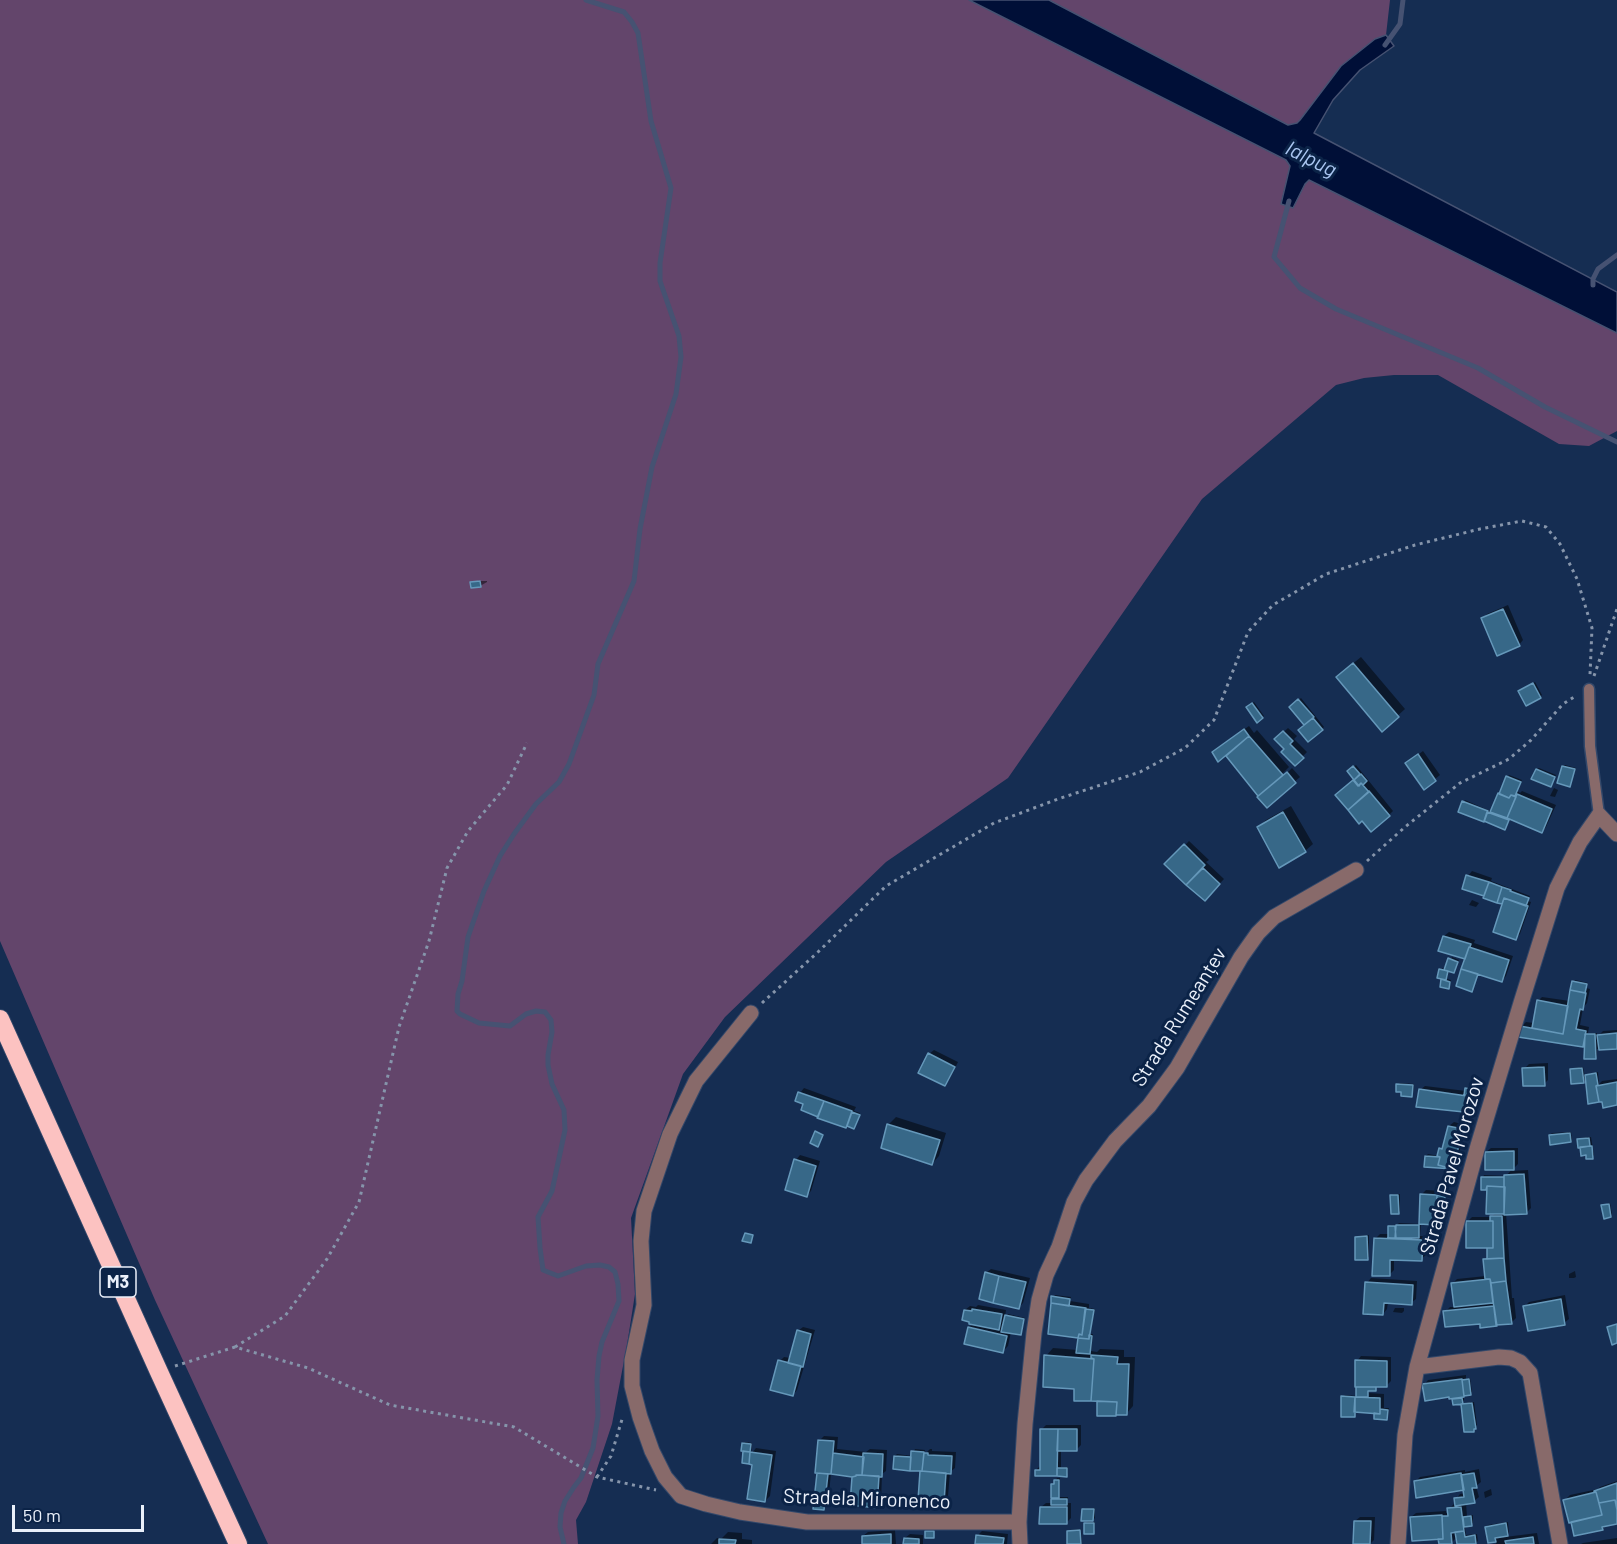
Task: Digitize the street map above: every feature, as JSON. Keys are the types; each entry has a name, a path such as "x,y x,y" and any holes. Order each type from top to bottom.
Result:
{"highway":[{"name":"M3","path":"0,1019 238,1544"}],"street":[{"path":"1599,815 1617,834"},
{"name":"Strada Pavel Morozov","path":"1398,1544 1405,1435 1417,1367 1478,1149 1557,888 1580,842 1599,815"},
{"name":"Strada Rumeanțev","path":"1020,1544 1019,1522 1025,1424 1039,1300 1046,1275 1059,1247 1074,1202 1086,1180 1115,1141 1149,1106 1177,1068 1241,957 1258,933 1274,917 1356,870"},
{"path":"681,1496 665,1477 652,1450 632,1386 632,1360 644,1305 641,1241 645,1211 670,1134 696,1081 751,1013"},
{"path":"1417,1367 1500,1357 1520,1362 1530,1373 1560,1544"},
{"name":"Stradela Mironenco","path":"681,1496 740,1512 807,1522 1019,1522"}],"lane":[{"path":"1589,689 1590,746 1599,815"}],"path":[{"path":"751,1013 886,886 994,823 1140,772 1185,748 1214,720 1248,633 1273,605 1326,574 1415,546 1480,529 1522,521 1546,527 1560,544 1577,579 1592,628 1589,689"},
{"path":"1356,870 1460,783 1509,759 1563,704 1589,689 1617,609"},
{"path":"159,1371 235,1347 285,1316 327,1259 359,1202 399,1027 429,941 447,868 468,831 507,785 527,743"},
{"path":"235,1347 308,1368 390,1405 514,1427 597,1478 681,1496"},
{"path":"597,1478 611,1456 625,1407 635,1395"}],"shaded area":[{"path":"0,0 969,0 1286,160 1290,166 1281,203 1293,208 1309,180 1617,333 1617,431 1589,446 1559,444 1438,375 1394,375 1364,378 1336,385 1202,499 1008,778 886,862 725,1017 683,1074 631,1218 635,1294 627,1345 612,1424 586,1502 576,1520 578,1544 268,1544 155,1300 0,941"},
{"path":"1049,0 1390,0 1386,35 1375,39 1341,66 1300,120 1288,126"}],"water":[{"name":"Ialpug","path":"969,0 1049,0 1288,125 1300,120 1341,66 1375,39 1386,35 1394,46 1360,70 1333,100 1314,133 1617,292 1617,333 1309,180 1293,208 1281,204 1290,166 1286,160"}],"building":[{"path":"480,581 481,587 471,588 470,582"},
{"path":"1503,609 1520,646 1497,656 1481,618"},
{"path":"1353,663 1399,717 1382,732 1336,677"},
{"path":"1533,683 1541,698 1526,706 1518,691"},
{"path":"1298,699 1314,717 1304,725 1289,707"},
{"path":"1252,703 1263,718 1257,723 1246,707"},
{"path":"1313,718 1323,730 1308,742 1298,730"},
{"path":"1244,729 1249,736 1218,762 1212,752"},
{"path":"1283,731 1293,741 1290,744 1304,758 1295,766 1281,752 1284,749 1274,739"},
{"path":"1249,736 1283,775 1258,796 1226,756"},
{"path":"1418,754 1436,781 1424,790 1405,763"},
{"path":"1353,766 1360,774 1354,780 1347,771"},
{"path":"1562,766 1575,769 1570,787 1557,783"},
{"path":"1536,769 1555,777 1551,787 1531,779"},
{"path":"1287,772 1296,783 1267,808 1257,797"},
{"path":"1361,774 1367,781 1359,786 1354,780"},
{"path":"1506,776 1521,782 1515,796 1511,795 1509,798 1499,794"},
{"path":"1353,780 1358,786 1361,783 1369,792 1348,810 1335,795"},
{"path":"1369,791 1390,816 1371,832 1362,821 1359,824 1348,810"},
{"path":"1498,793 1509,798 1511,795 1516,797 1507,818 1490,812"},
{"path":"1517,794 1552,809 1542,833 1507,818"},
{"path":"1462,801 1488,811 1484,822 1458,812"},
{"path":"1283,812 1306,852 1279,868 1257,827"},
{"path":"1487,812 1509,820 1505,830 1484,821"},
{"path":"1184,844 1205,865 1186,885 1164,864"},
{"path":"1203,868 1220,884 1205,901 1186,885"},
{"path":"1466,875 1489,882 1484,896 1462,889"},
{"path":"1489,882 1502,887 1497,903 1483,898"},
{"path":"1502,887 1529,898 1526,906 1504,898 1502,904 1497,903"},
{"path":"1504,898 1528,906 1516,940 1493,932"},
{"path":"1443,936 1471,944 1465,959 1438,951"},
{"path":"1469,947 1509,960 1502,982 1461,969"},
{"path":"1448,958 1458,962 1454,973 1444,970"},
{"path":"1439,969 1448,971 1446,980 1437,978"},
{"path":"1461,969 1478,974 1472,992 1456,986"},
{"path":"1441,979 1450,982 1449,989 1440,987"},
{"path":"1572,981 1587,984 1585,993 1570,990"},
{"path":"1570,990 1586,993 1576,1029 1586,1031 1583,1047 1518,1037 1520,1026 1563,1034"},
{"path":"1537,1000 1568,1006 1563,1034 1532,1028"},
{"path":"1617,1033 1617,1049 1599,1050 1597,1035"},
{"path":"1585,1034 1595,1034 1596,1059 1584,1059"},
{"path":"928,1053 955,1067 945,1086 918,1073"},
{"path":"1544,1067 1545,1086 1523,1086 1522,1068"},
{"path":"1582,1068 1584,1083 1571,1084 1570,1069"},
{"path":"1596,1073 1599,1102 1588,1104 1585,1075"},
{"path":"1617,1082 1617,1105 1603,1108 1602,1102 1599,1102 1596,1086"},
{"path":"1396,1084 1413,1085 1412,1097 1401,1096 1401,1092 1396,1092"},
{"path":"1465,1088 1476,1090 1475,1097 1464,1095"},
{"path":"1419,1089 1467,1096 1464,1112 1416,1107"},
{"path":"798,1092 824,1101 818,1117 801,1110 803,1104 795,1101"},
{"path":"824,1101 852,1111 846,1128 817,1118"},
{"path":"852,1112 860,1115 854,1129 847,1126"},
{"path":"887,1124 940,1140 932,1165 881,1148"},
{"path":"1448,1126 1463,1129 1453,1169 1438,1165 1439,1148 1442,1149"},
{"path":"815,1131 823,1135 818,1147 810,1143"},
{"path":"1570,1133 1571,1142 1550,1145 1549,1135"},
{"path":"1589,1138 1590,1146 1578,1148 1577,1139"},
{"path":"1592,1146 1593,1159 1586,1159 1586,1155 1581,1156 1580,1147"},
{"path":"1514,1151 1514,1170 1485,1170 1485,1152"},
{"path":"1425,1156 1440,1157 1438,1165 1453,1169 1424,1167"},
{"path":"794,1159 816,1166 807,1197 785,1190"},
{"path":"1524,1174 1527,1214 1504,1215 1504,1175"},
{"path":"1481,1177 1504,1177 1504,1187 1487,1186 1486,1190 1481,1190"},
{"path":"1487,1186 1505,1187 1504,1214 1486,1214"},
{"path":"1420,1194 1437,1195 1436,1225 1419,1224"},
{"path":"1390,1195 1398,1195 1399,1214 1391,1214"},
{"path":"1437,1195 1445,1197 1439,1224 1436,1224"},
{"path":"1609,1204 1611,1217 1604,1219 1601,1205"},
{"path":"1490,1216 1502,1216 1504,1258 1487,1259 1487,1248 1493,1248 1493,1221 1490,1221"},
{"path":"1466,1221 1493,1221 1493,1248 1466,1248"},
{"path":"1396,1225 1419,1225 1419,1238 1395,1238"},
{"path":"1388,1226 1395,1226 1396,1238 1388,1238"},
{"path":"745,1233 753,1235 751,1243 742,1241"},
{"path":"1367,1236 1368,1260 1355,1260 1355,1237"},
{"path":"1374,1238 1423,1240 1422,1261 1390,1260 1390,1276 1372,1276"},
{"path":"1504,1258 1506,1281 1491,1283 1490,1279 1485,1279 1483,1259"},
{"path":"985,1272 999,1276 993,1303 979,1299"},
{"path":"999,1276 1026,1282 1019,1309 993,1303"},
{"path":"1490,1279 1493,1303 1454,1307 1451,1283"},
{"path":"1506,1281 1512,1324 1496,1325 1491,1283"},
{"path":"1365,1282 1413,1285 1412,1305 1384,1303 1383,1315 1363,1314"},
{"path":"1051,1296 1070,1299 1069,1306 1051,1303"},
{"path":"1561,1299 1565,1325 1528,1331 1523,1306"},
{"path":"1051,1303 1086,1308 1082,1335 1079,1334 1078,1338 1048,1334"},
{"path":"1494,1306 1497,1326 1480,1328 1480,1324 1445,1327 1443,1311"},
{"path":"972,1309 1002,1314 999,1330 969,1324 962,1320 964,1310 972,1311"},
{"path":"1085,1309 1094,1310 1089,1339 1078,1338 1079,1334 1082,1335"},
{"path":"1005,1315 1024,1319 1021,1335 1001,1332"},
{"path":"1617,1324 1617,1343 1612,1345 1607,1327"},
{"path":"968,1327 1007,1336 1003,1353 964,1344"},
{"path":"797,1330 811,1334 803,1367 788,1363"},
{"path":"1089,1335 1092,1336 1090,1354 1076,1353 1078,1338 1089,1339"},
{"path":"1044,1355 1094,1359 1091,1401 1074,1401 1074,1389 1043,1387"},
{"path":"1091,1355 1118,1357 1117,1364 1129,1364 1127,1415 1116,1415 1117,1402 1091,1401 1094,1359"},
{"path":"778,1360 801,1366 793,1396 770,1390"},
{"path":"1355,1360 1387,1361 1387,1387 1355,1387"},
{"path":"1462,1379 1464,1397 1425,1401 1422,1384"},
{"path":"1469,1379 1471,1395 1464,1396 1462,1380"},
{"path":"1356,1387 1376,1387 1376,1391 1368,1391 1368,1397 1356,1397"},
{"path":"1341,1396 1355,1397 1355,1417 1341,1417"},
{"path":"1355,1397 1380,1398 1380,1414 1354,1412"},
{"path":"1462,1398 1463,1404 1453,1405 1452,1399"},
{"path":"1097,1401 1117,1402 1116,1416 1097,1416"},
{"path":"1472,1403 1476,1429 1474,1432 1464,1432 1461,1404"},
{"path":"1380,1409 1388,1410 1387,1420 1374,1419 1374,1413 1380,1414"},
{"path":"1040,1429 1058,1429 1057,1476 1035,1476 1035,1470 1040,1470"},
{"path":"1058,1429 1077,1429 1077,1451 1057,1451"},
{"path":"818,1440 834,1441 831,1474 815,1473"},
{"path":"742,1443 751,1444 750,1452 741,1451"},
{"path":"743,1451 750,1452 749,1464 742,1463"},
{"path":"911,1451 924,1452 922,1471 910,1471"},
{"path":"750,1452 772,1455 765,1502 747,1499 752,1465 749,1464"},
{"path":"833,1453 864,1457 862,1475 852,1477 831,1474"},
{"path":"863,1453 883,1454 882,1477 862,1475"},
{"path":"924,1453 952,1456 951,1474 922,1471"},
{"path":"894,1456 911,1457 910,1471 893,1469"},
{"path":"1057,1468 1067,1468 1067,1477 1057,1476"},
{"path":"920,1471 946,1473 944,1503 918,1500"},
{"path":"817,1473 828,1474 824,1510 813,1509"},
{"path":"1461,1473 1464,1490 1416,1498 1414,1481"},
{"path":"1474,1473 1477,1488 1472,1488 1475,1503 1455,1506 1454,1498 1464,1497 1461,1475"},
{"path":"856,1475 879,1476 877,1508 850,1505 852,1477"},
{"path":"1054,1480 1059,1480 1059,1498 1051,1498 1051,1484 1054,1484"},
{"path":"1617,1483 1617,1505 1615,1500 1599,1503 1594,1491"},
{"path":"1596,1492 1602,1515 1569,1523 1563,1500"},
{"path":"1051,1499 1067,1499 1067,1505 1051,1505"},
{"path":"1615,1500 1617,1524 1602,1527 1603,1530 1574,1536 1571,1522 1602,1515 1599,1503"},
{"path":"1040,1507 1067,1507 1067,1524 1039,1524"},
{"path":"1461,1507 1464,1531 1451,1533 1452,1544 1439,1544 1438,1539 1443,1539 1442,1516 1448,1516 1447,1508"},
{"path":"1082,1509 1094,1509 1093,1521 1081,1521"},
{"path":"1442,1515 1443,1539 1412,1541 1410,1517"},
{"path":"1471,1516 1472,1526 1464,1527 1463,1517"},
{"path":"1354,1521 1371,1521 1370,1544 1353,1544"},
{"path":"1084,1523 1094,1523 1094,1534 1084,1534"},
{"path":"1506,1523 1508,1536 1495,1538 1496,1542 1488,1543 1485,1527"},
{"path":"1080,1530 1081,1544 1067,1544 1067,1531"},
{"path":"925,1531 934,1531 934,1538 925,1538"},
{"path":"1464,1531 1465,1537 1475,1535 1476,1544 1457,1544 1455,1532"},
{"path":"891,1534 891,1544 862,1544 862,1536"},
{"path":"976,1535 1004,1538 1003,1544 975,1544"},
{"path":"1533,1537 1534,1544 1506,1544 1505,1541"},
{"path":"904,1538 919,1539 919,1544 903,1544"},
{"path":"719,1539 736,1540 735,1544 719,1544"}],"waterway":[{"path":"564,1544 560,1527 561,1513 565,1501 581,1478 593,1448 598,1416 599,1356 602,1342 619,1301 618,1284 615,1272 609,1267 600,1265 586,1266 558,1276 543,1270 538,1217 552,1191 565,1130 564,1110 552,1084 548,1065 551,1020 545,1012 536,1011 526,1014 510,1026 479,1023 457,1011 468,937 484,891 500,856 514,834 536,804 559,782 569,764 594,695 598,664 634,581 640,529 652,467 676,394 681,357 679,336 660,281 660,263 671,188 651,121 638,33 624,12 586,0"},
{"path":"1385,45 1400,24 1403,0"},
{"path":"1289,201 1274,257 1300,288 1336,309 1478,368 1545,407 1617,442"},
{"path":"1593,285 1598,269 1617,255"}]}
